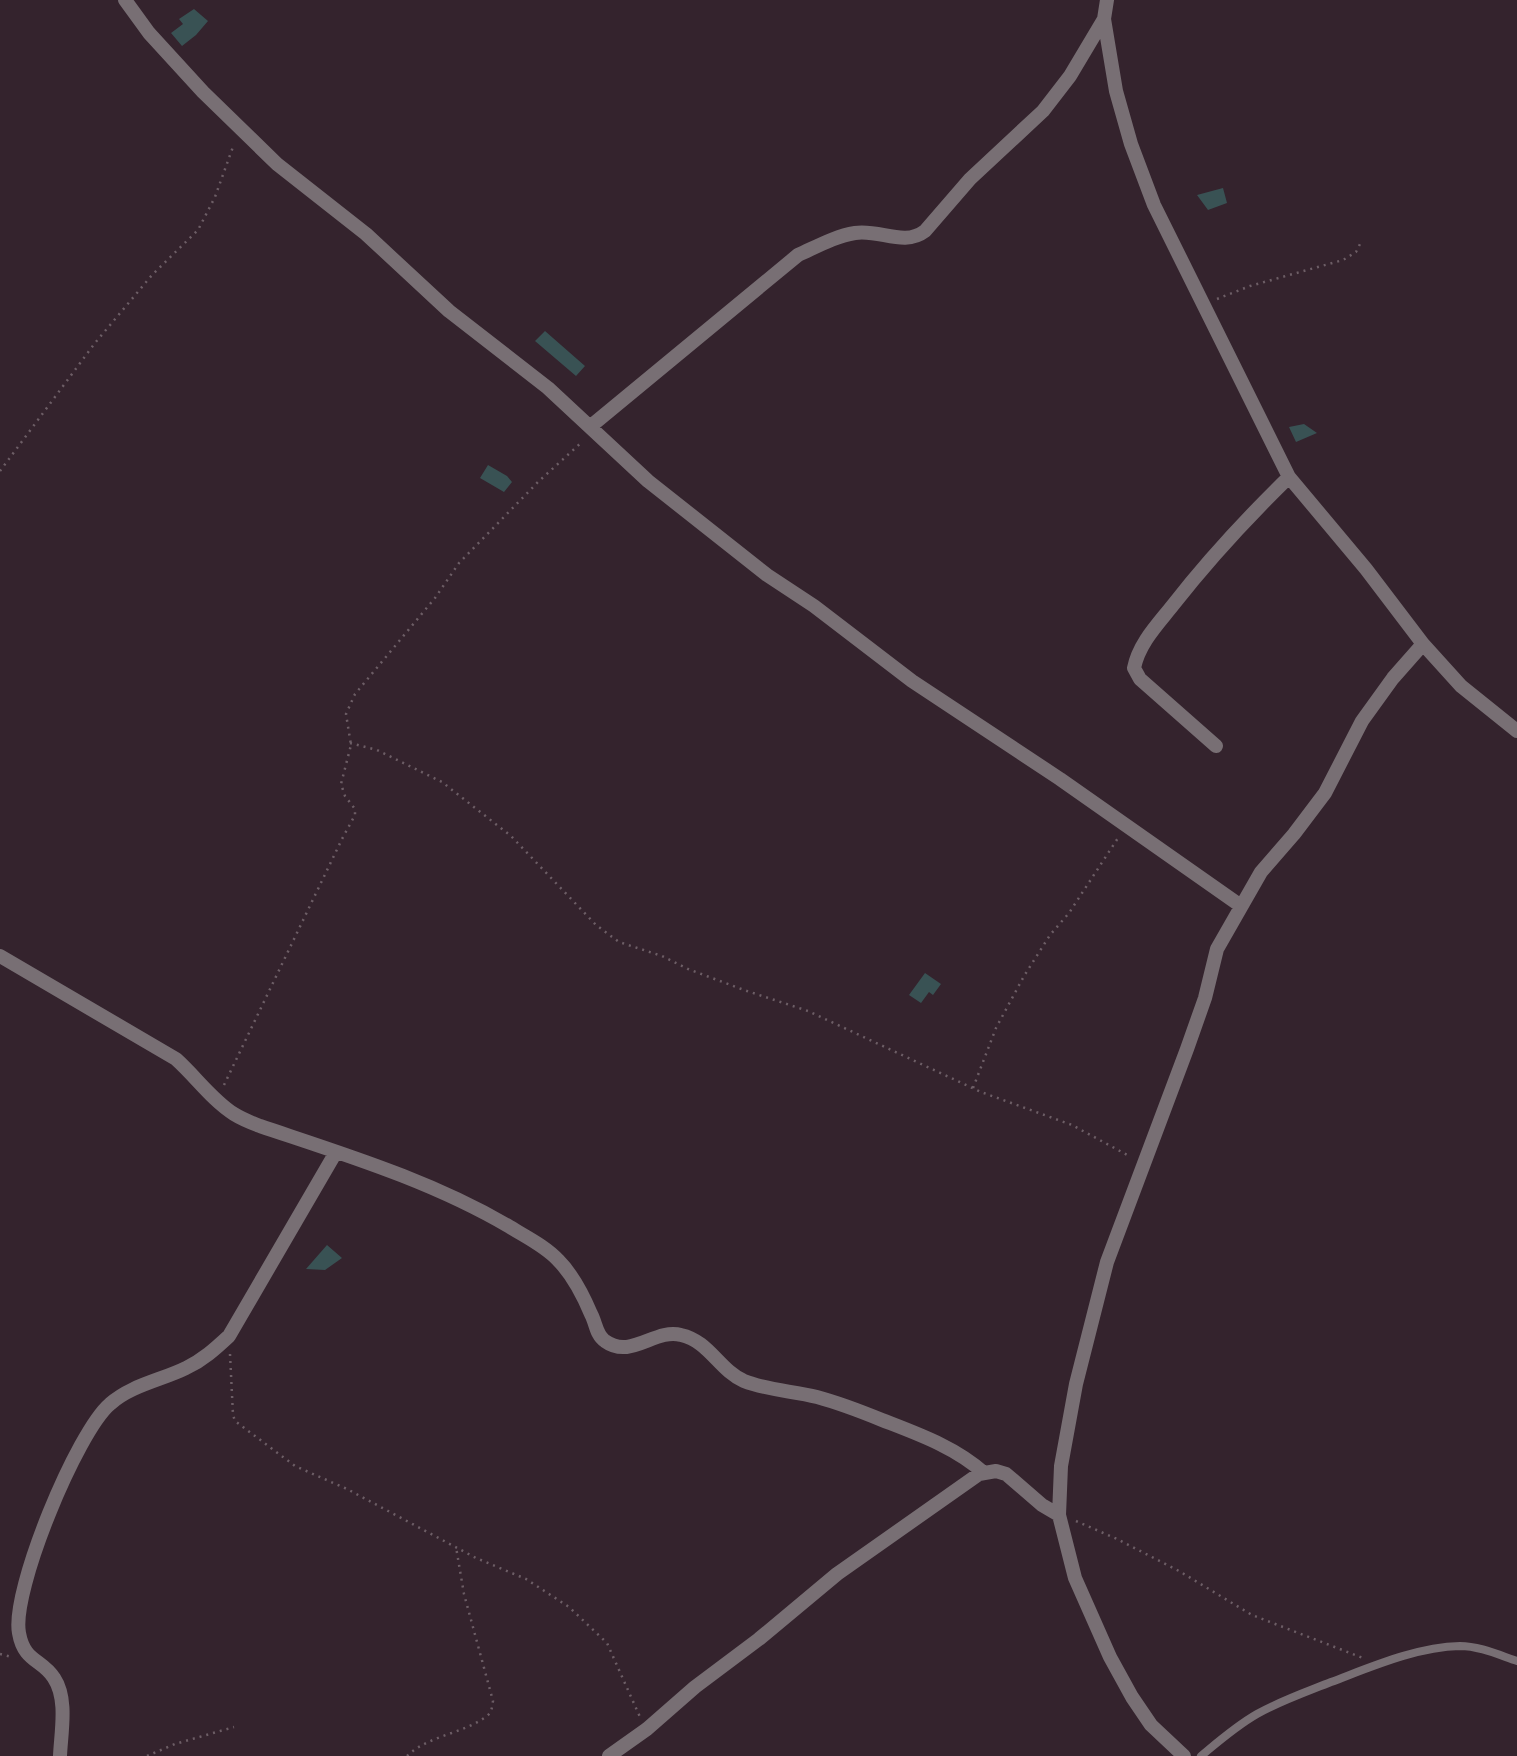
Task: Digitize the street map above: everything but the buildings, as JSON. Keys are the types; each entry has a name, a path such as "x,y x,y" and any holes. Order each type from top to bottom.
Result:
{"street":[{"path":"125,0 149,33 277,164 366,234 428,293 548,388 648,481 767,575 814,606 912,681 1128,826 1241,906"},
{"path":"1107,0 1104,19 1116,91 1131,144 1154,205 1289,477 1366,569 1423,644 1461,686 1517,730"},
{"path":"593,428 798,256 831,240 856,233 908,239 917,238 925,232 970,179 1043,111 1070,76 1104,19"},
{"path":"1216,746 1140,679 1134,668 1136,657 1148,637 1237,528 1289,477"},
{"path":"1185,1756 1151,1726 1110,1657 1076,1577 1059,1515 1061,1466 1091,1319 1107,1262 1205,998 1217,949 1261,872 1325,793 1337,765 1368,712 1423,644"},
{"path":"0,956 176,1059 196,1076 216,1101 235,1115 424,1183 483,1211 541,1246 558,1259 569,1274 605,1341 626,1348 662,1336 677,1334 689,1337 699,1341 733,1374 745,1381 828,1400 872,1416 929,1438 971,1461 984,1473"},
{"path":"60,1756 62,1702 58,1685 52,1674 33,1661 23,1647 18,1632 23,1596 39,1540 83,1440 99,1414 121,1396 207,1357 229,1336 336,1152"},
{"path":"609,1756 647,1729 695,1687 759,1639 837,1574 957,1488 984,1473 996,1471 1006,1474 1042,1505 1059,1515"}],"lane":[{"path":"1201,1756 1258,1713 1377,1664 1460,1646 1482,1649 1517,1661"}],"path":[{"path":"0,471 95,343 152,275 198,230 215,197 239,128"},
{"path":"1204,304 1250,286 1343,260 1356,252 1361,242"},
{"path":"216,1101 355,815 355,809 345,796 341,784 351,743 346,715 349,705 362,684 435,598 459,563 593,428"},
{"path":"351,743 377,750 442,782 511,836 596,925 619,942 662,956 744,990 808,1011 973,1088 1072,1125 1144,1163"},
{"path":"973,1088 996,1027 1024,976 1128,826"},
{"path":"229,1336 235,1421 295,1466 347,1489 456,1547 526,1579 569,1607 607,1643 624,1686 647,1729"},
{"path":"1059,1515 1117,1539 1252,1615 1377,1664"},
{"path":"407,1756 433,1740 484,1717 492,1710 493,1701 464,1594 456,1547"},
{"path":"147,1756 175,1744 234,1727"}]}
